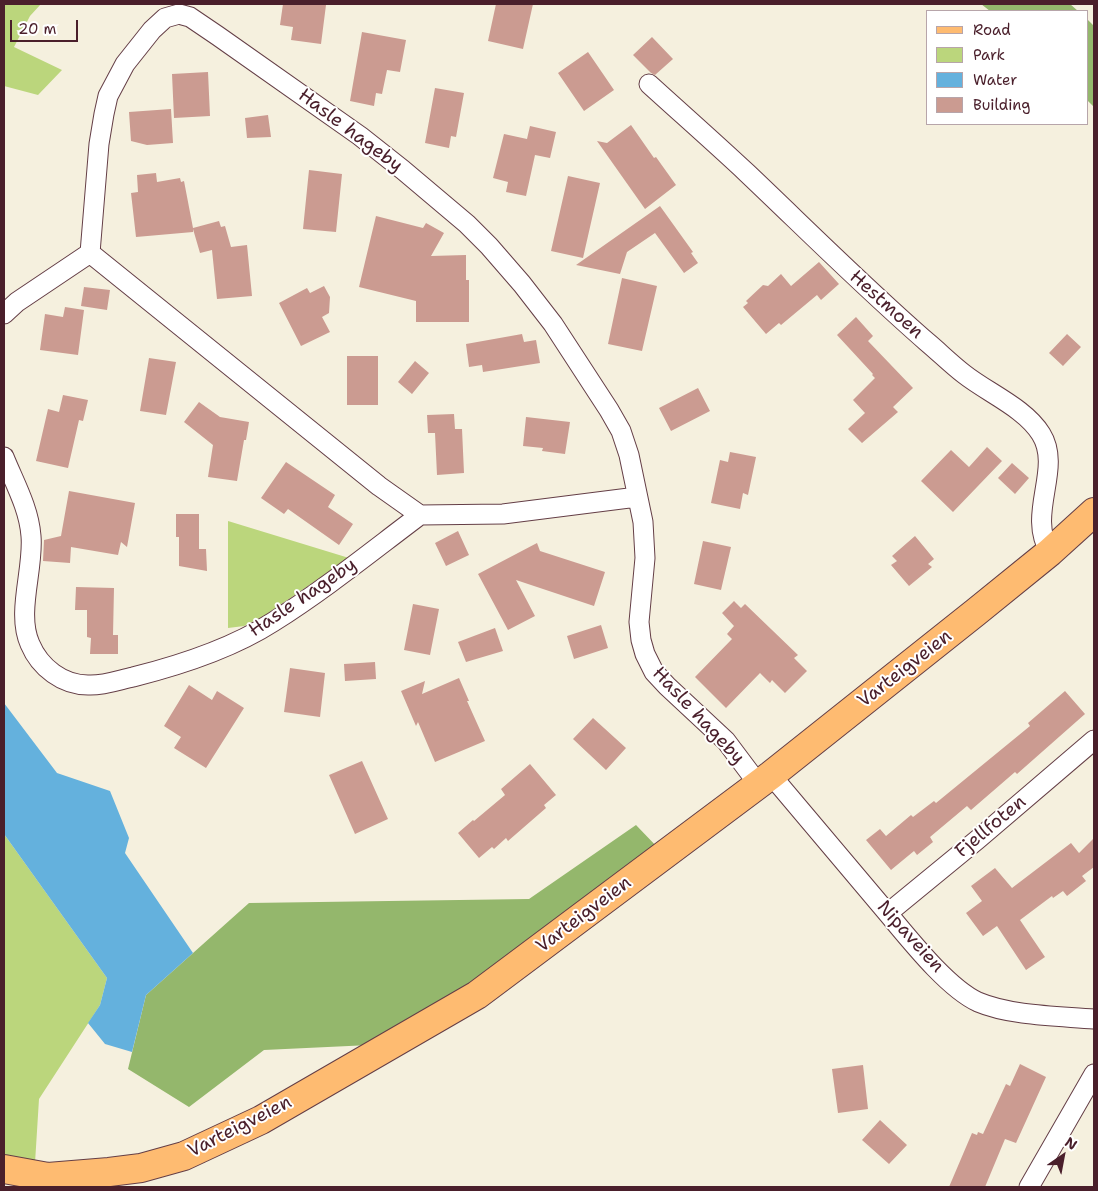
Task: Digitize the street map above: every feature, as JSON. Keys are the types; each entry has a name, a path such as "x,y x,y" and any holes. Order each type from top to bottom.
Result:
{"main road":[{"name":"Varteigveien","path":"4,1169 48,1176 109,1172 141,1168 184,1156 261,1120 477,995 765,780 1050,552 1094,512"}],"street":[{"name":"Hasle hageby","path":"90,253 99,144 108,96 125,64 152,30 165,18 179,14 190,18 360,136 443,202 489,246 553,324 609,410 621,431 629,455 643,522 645,558 639,622 645,654 654,672 660,679 765,780"},
{"name":"Hestmoen","path":"649,84 748,174 894,314 965,375 1024,416 1040,432 1047,447 1048,459 1041,530 1044,542 1050,552"},
{"path":"4,314 17,302 90,253 379,486 420,515 503,514 638,497"},
{"name":"Hasle hageby","path":"4,457 25,508 31,536 29,584 25,610 26,632 30,645 42,664 50,672 66,680 88,686 105,684 172,667 254,633 301,604 420,515"},
{"name":"Fjellfoten","path":"888,913 1094,740"},
{"name":"Nipaveien","path":"765,780 888,913 919,950 965,994 978,1002 996,1008 1034,1014 1094,1019"},
{"path":"1029,1187 1094,1074"}],"green space":[{"path":"4,4 41,4 30,16 14,47 62,70 38,95 4,86"},
{"path":"981,4 1070,4 1077,10 989,10"},
{"path":"1088,20 1094,26 1094,107 1088,101"},
{"path":"228,521 349,558 264,616 244,626 228,628"},
{"path":"636,825 660,850 486,978 370,1045 264,1050 189,1107 128,1069 146,995 249,903 529,899"},
{"path":"4,834 107,978 100,1005 39,1099 35,1163 4,1156"}],"water":[{"path":"4,703 57,773 110,791 129,838 125,853 193,953 146,995 132,1052 105,1044 88,1023 100,1005 107,978 4,834"}],"building":[{"path":"283,4 326,5 321,44 291,40 293,27 280,25"},
{"path":"496,4 533,4 523,49 488,41"},
{"path":"362,32 406,40 400,72 387,70 382,94 376,93 374,106 350,101"},
{"path":"652,37 673,59 655,75 633,55"},
{"path":"588,52 614,90 584,111 558,73"},
{"path":"208,72 210,116 174,118 172,74"},
{"path":"435,88 464,93 456,137 451,136 449,148 425,143"},
{"path":"171,109 173,143 147,145 131,141 129,112"},
{"path":"268,115 271,137 247,138 245,118"},
{"path":"631,125 676,185 645,209 597,141 607,143"},
{"path":"530,126 556,132 550,158 535,155 526,196 506,192 508,182 493,178 504,134 527,139"},
{"path":"309,170 342,174 336,232 303,229"},
{"path":"156,173 157,182 180,178 181,182 184,181 193,228 219,221 221,227 225,226 231,247 247,245 252,296 217,299 212,250 200,253 193,229 193,232 136,237 131,193 138,192 137,175"},
{"path":"568,176 600,183 583,258 551,251"},
{"path":"660,206 693,252 691,253 698,263 684,273 655,233 627,252 620,274 576,265"},
{"path":"376,216 423,228 426,223 444,233 431,256 466,255 466,280 469,280 469,322 416,322 416,301 359,287"},
{"path":"819,262 839,284 821,300 817,295 781,325 779,323 766,334 743,307 748,303 746,301 763,285 768,286 781,274 791,286"},
{"path":"622,278 657,286 642,351 608,344"},
{"path":"324,286 330,297 329,313 322,317 330,332 301,346 279,303 307,288 310,293"},
{"path":"84,287 110,290 107,310 81,306"},
{"path":"65,307 84,310 78,355 40,350 45,314 63,317"},
{"path":"856,317 873,336 868,341 913,388 893,407 898,412 862,443 848,429 865,413 853,400 875,378 837,335"},
{"path":"522,334 524,342 536,340 540,363 483,372 482,365 469,367 466,344"},
{"path":"1067,334 1081,347 1063,366 1049,353"},
{"path":"347,356 378,356 378,405 347,405"},
{"path":"149,358 176,362 166,415 140,411"},
{"path":"415,361 429,373 412,394 398,382"},
{"path":"698,388 710,411 671,431 659,408"},
{"path":"63,395 88,400 83,421 79,420 68,468 36,461 48,409 59,412"},
{"path":"199,402 220,417 249,422 237,481 208,477 213,445 184,422"},
{"path":"454,414 455,429 462,429 464,473 437,475 435,433 428,433 427,415"},
{"path":"526,417 570,422 565,454 542,451 543,448 523,446"},
{"path":"987,447 1002,461 953,512 921,481 951,450 969,467"},
{"path":"730,452 756,457 748,495 743,493 740,509 711,503 720,460 728,462"},
{"path":"286,462 335,495 328,507 353,524 339,545 288,509 284,514 261,498"},
{"path":"1012,463 1029,478 1015,494 998,478"},
{"path":"69,491 135,503 127,547 121,542 118,555 71,547 70,563 43,561 44,540 61,536"},
{"path":"176,514 199,514 199,549 206,549 207,571 179,566 179,537 176,537"},
{"path":"458,531 469,555 446,566 435,543"},
{"path":"915,536 934,559 928,564 932,567 909,586 891,565 897,561 892,556"},
{"path":"703,541 731,547 721,590 694,584"},
{"path":"537,543 540,551 605,572 594,606 516,580 535,616 508,630 478,574"},
{"path":"76,587 114,588 113,635 118,635 118,654 90,654 91,638 87,637 87,610 75,610"},
{"path":"734,601 741,608 745,604 798,655 794,658 807,671 785,693 772,680 770,683 760,673 726,708 695,677 732,639 727,634 734,626 722,613"},
{"path":"413,604 439,609 430,655 404,650"},
{"path":"601,625 608,648 574,659 567,636"},
{"path":"495,628 503,651 466,662 458,642"},
{"path":"375,662 376,679 345,681 344,664"},
{"path":"290,668 325,673 320,717 284,712"},
{"path":"459,678 485,741 435,762 418,722 416,726 401,691 425,681 422,694"},
{"path":"189,685 212,700 217,691 244,708 206,768 174,748 181,737 164,726"},
{"path":"1065,691 1085,714 1017,774 1015,772 971,810 967,806 930,837 933,842 917,855 914,851 891,870 866,840 880,829 886,836 911,815 913,817 934,801 936,803 1030,726 1028,723"},
{"path":"593,718 626,748 606,770 573,739"},
{"path":"362,761 388,819 355,834 329,775"},
{"path":"530,764 556,795 544,805 546,808 508,841 506,838 494,849 492,847 479,858 458,833 505,795 501,789"},
{"path":"1094,838 1094,867 1082,876 1086,881 1067,896 1063,891 1053,898 1052,896 1020,920 1045,957 1026,970 997,926 983,936 966,913 982,901 971,886 995,868 1012,888 1071,843 1079,853"},
{"path":"1020,1064 1046,1077 1016,1143 1005,1139 985,1187 949,1187 972,1133 977,1135 978,1132 983,1134 1006,1084 1010,1086"},
{"path":"863,1065 868,1109 838,1113 832,1069"},
{"path":"880,1120 907,1145 889,1164 862,1140"}]}
